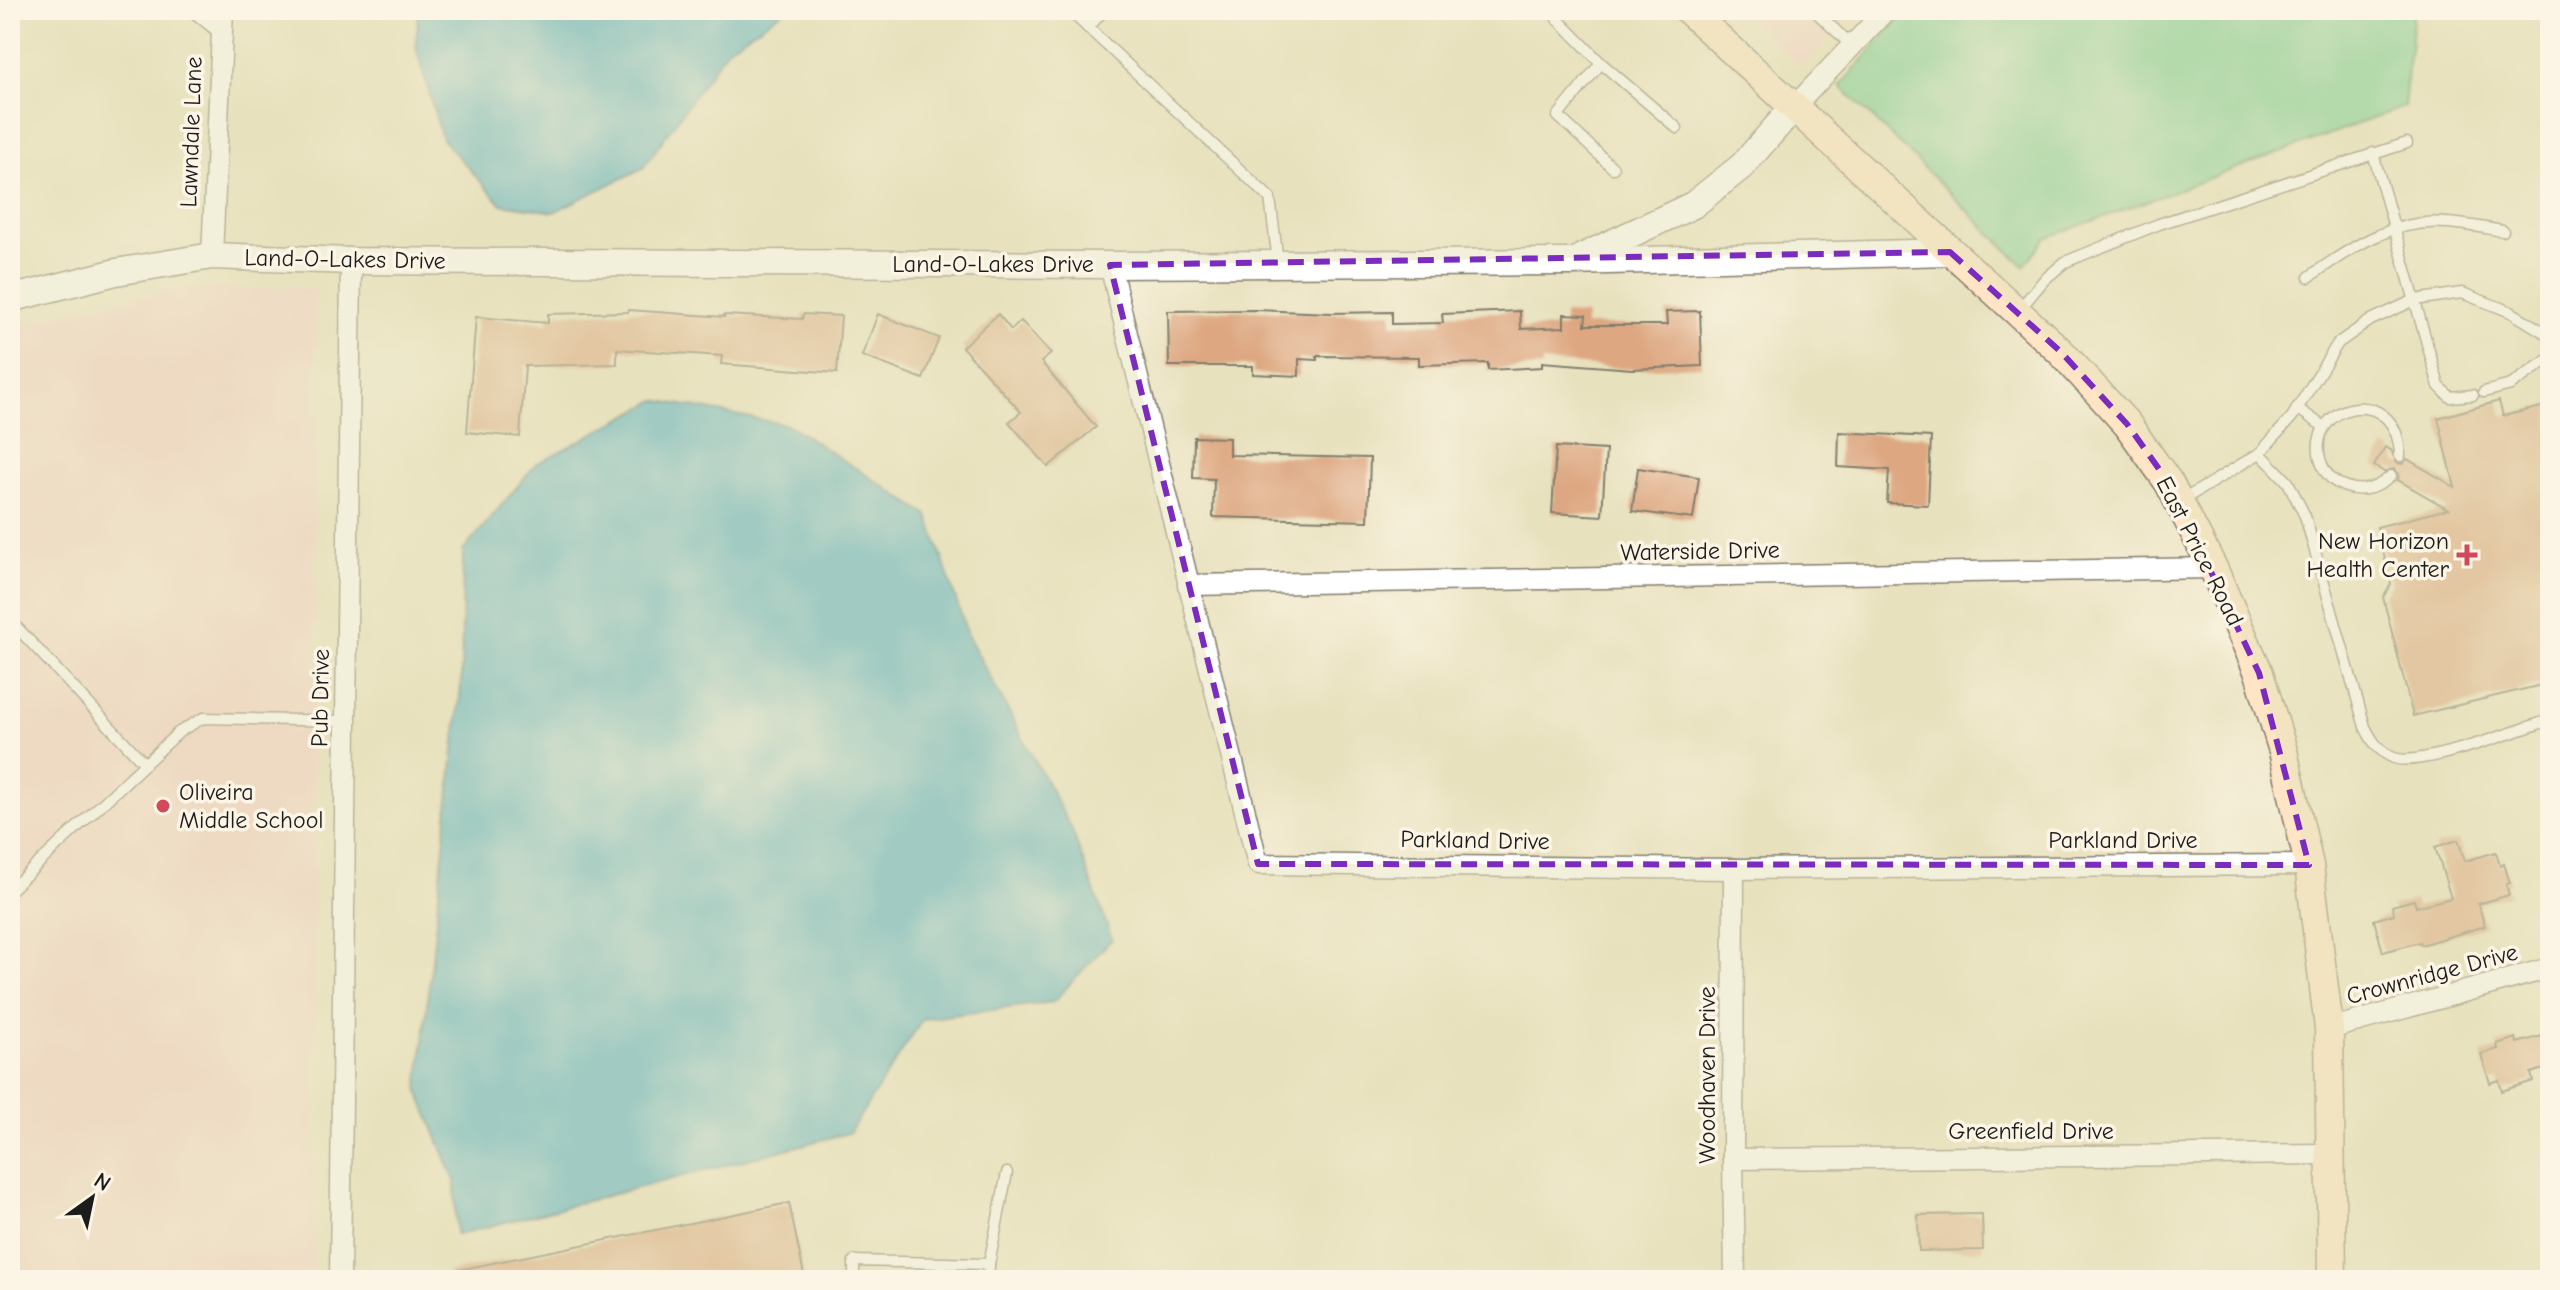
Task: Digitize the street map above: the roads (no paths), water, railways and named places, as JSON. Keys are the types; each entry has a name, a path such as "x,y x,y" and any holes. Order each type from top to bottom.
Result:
{"main road":[{"name":"East Price Road","path":"1688,10 2061,352 2127,424 2169,483 2213,568 2259,673 2283,751 2309,865 2329,1029 2332,1280"}],"street":[{"path":"199,10 222,19"},
{"name":"Land-O-Lakes Drive","path":"10,299 116,272 212,256 351,261 1110,265 1571,262 1693,205 1742,166 1886,10"},
{"name":"Lawndale Lane","path":"212,256 222,19"},
{"path":"1571,262 1950,252"},
{"name":"Pub Drive","path":"340,1280 351,261"},
{"name":"Parkland Drive","path":"1110,265 1258,864 1734,869 2309,865"},
{"name":"Waterside Drive","path":"1188,585 2213,568"},
{"name":"Woodhaven Drive","path":"1734,869 1735,1280"},
{"name":"Crownridge Drive","path":"2329,1029 2550,968"},
{"name":"Greenfield Drive","path":"1733,1159 2330,1154"}],"lane":[{"path":"1069,10 1270,198 1278,264"},
{"path":"1088,28 1104,10"},
{"path":"1549,10 1601,63 1677,128"},
{"path":"1814,10 1852,46"},
{"path":"1601,63 1558,116 1613,168"},
{"path":"2017,312 2044,280 2065,262 2159,224 2407,143"},
{"path":"2373,153 2439,386 2450,397 2479,394 2511,385 2550,358"},
{"path":"2309,277 2355,245 2395,228 2443,222 2503,231"},
{"path":"2179,502 2260,453 2297,408 2338,343 2371,320 2415,300 2462,293 2511,312 2550,336"},
{"path":"2391,476 2367,490 2341,486 2330,478 2318,453 2324,427 2333,416 2345,410 2359,407 2373,409 2394,426 2400,438 2400,456"},
{"path":"2297,408 2324,427"},
{"path":"2260,453 2288,482 2305,516 2365,727 2374,745 2395,759 2420,759 2550,720"},
{"path":"10,620 145,764"},
{"path":"10,890 179,732 203,718 346,721"},
{"path":"988,1280 1007,1173"},
{"path":"854,1280 854,1261 989,1264"}],"water":[{"path":"418,10 785,10 728,48 643,168 554,212 501,204 442,139 416,47"},
{"path":"656,400 789,425 928,515 968,636 1071,828 1112,939 1053,1002 923,1019 849,1133 456,1235 455,1181 418,1090 461,685 463,551 536,464"}],"place":[{"name":"New Horizon Health Center","path":"2467,555"},
{"name":"Oliveira Middle School","path":"163,806"}]}
